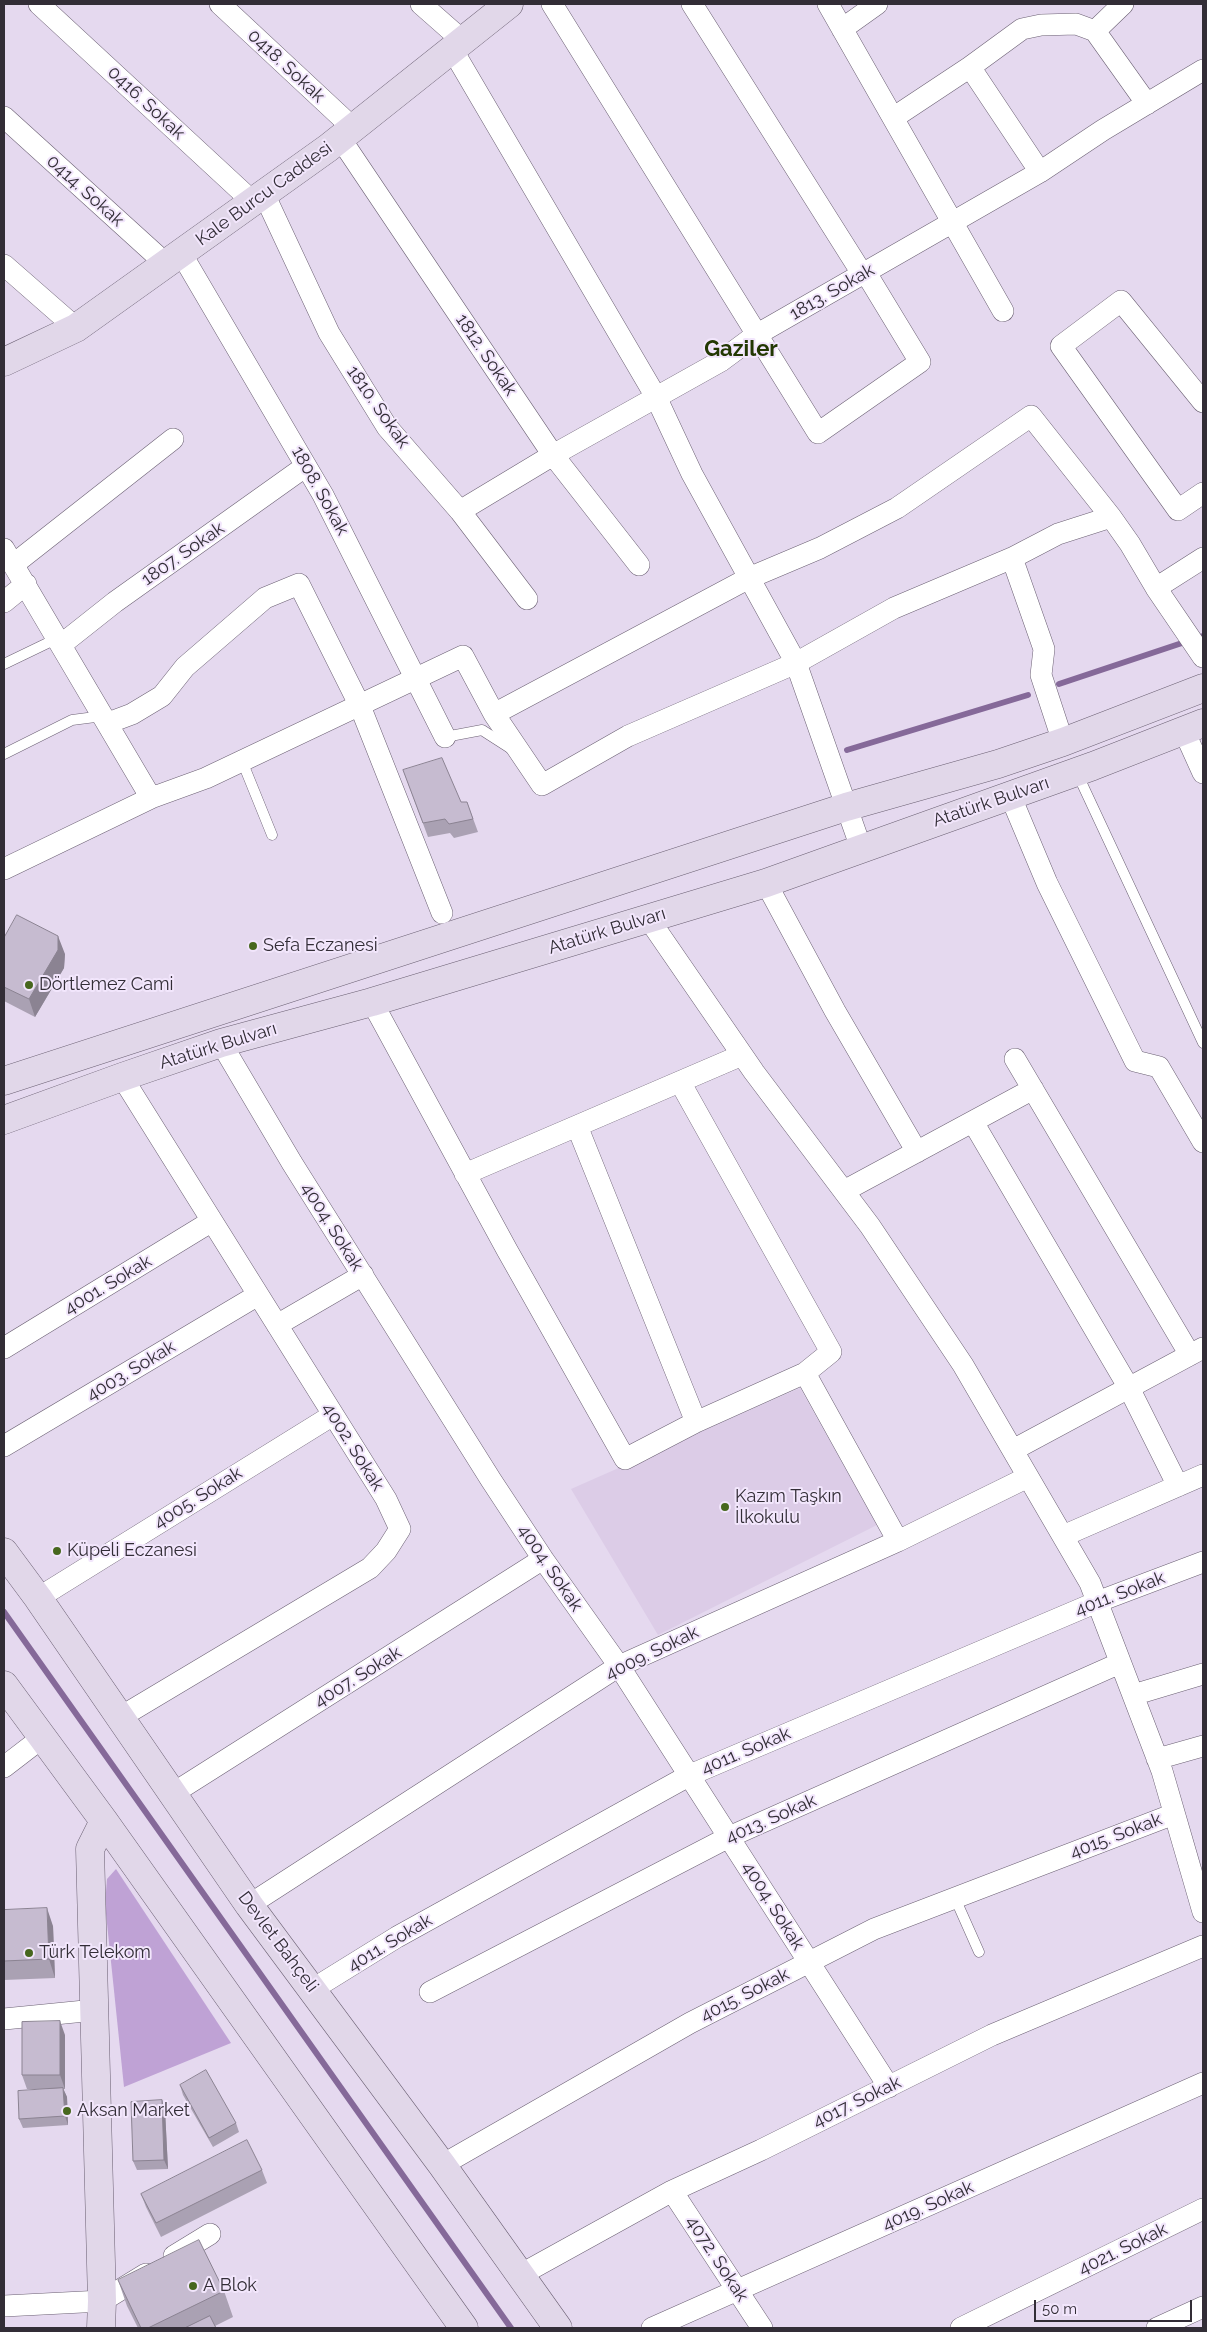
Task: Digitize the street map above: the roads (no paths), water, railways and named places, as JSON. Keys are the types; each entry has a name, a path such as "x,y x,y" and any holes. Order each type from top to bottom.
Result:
{"street":[{"name":"0416. Sokak","path":"39,4 258,198"},
{"name":"0418. Sokak","path":"220,4 347,133"},
{"path":"421,4 457,45 656,398 692,474 796,663 861,848"},
{"name":"Kale Burcu Caddesi","path":"4,362 76,328 347,133 509,4"},
{"path":"552,4 818,433 920,362 692,4"},
{"path":"828,4 1003,311"},
{"path":"842,29 877,4"},
{"path":"1095,31 1123,4"},
{"path":"893,118 970,67 1022,28 1041,25 1076,24 1095,31 1147,104"},
{"path":"970,67 1040,172"},
{"name":"1813. Sokak","path":"460,511 553,455 720,361 756,335 1040,172 1103,130 1203,70"},
{"name":"0414. Sokak","path":"4,118 174,258"},
{"name":"1812. Sokak","path":"347,133 553,455 639,565"},
{"name":"1810. Sokak","path":"258,198 334,342 387,427 460,511 527,599"},
{"name":"1808. Sokak","path":"174,258 324,495 417,679 444,737"},
{"path":"4,265 76,328"},
{"path":"1203,402 1121,300 1061,346 1178,510 1203,493"},
{"path":"494,714 749,578 820,548 897,508 1031,416 1111,517 1195,646"},
{"path":"151,798 9,557 173,439"},
{"name":"1807. Sokak","path":"60,641 306,466"},
{"path":"4,869 151,798 206,778 463,656 494,714 542,785 628,736 796,663 894,608 1012,558 1058,534 1111,517"},
{"path":"1012,558 1044,649 1041,675 1063,742"},
{"path":"1156,588 1203,558"},
{"path":"4,602 26,584"},
{"path":"106,719 132,714 162,696 185,667 265,598 299,584 360,706 442,913"},
{"name":"Atatürk Bulvarı","path":"4,1081 846,807 998,764 1063,742 1203,688"},
{"path":"1194,727 1203,773"},
{"name":"Atatürk Bulvarı","path":"4,1120 221,1043 372,1002 766,882 1076,772 1194,727"},
{"path":"1010,795 1047,883 1135,1061 1159,1067 1203,1142"},
{"path":"766,882 835,1011 917,1152"},
{"path":"648,918 742,1055 870,1226 963,1365 1090,1583 1157,1759 1174,1814 1194,1847 1203,1912"},
{"path":"372,1002 465,1174 625,1460 696,1422 805,1373 831,1352 680,1082"},
{"name":"4004. Sokak","path":"221,1043 292,1163 543,1559 619,1666 808,1963 889,2086"},
{"path":"465,1174 742,1055"},
{"path":"1013,1450 1197,1351 1016,1059"},
{"name":"4002. Sokak","path":"119,1718 370,1568 386,1551 400,1529 386,1499 122,1077"},
{"path":"844,1191 1034,1089"},
{"path":"973,1122 1129,1388 1178,1486"},
{"path":"577,1126 696,1422"},
{"name":"4001. Sokak","path":"4,1348 212,1221"},
{"path":"277,1325 363,1275"},
{"name":"4003. Sokak","path":"4,1446 258,1295"},
{"path":"805,1373 898,1542"},
{"name":"4005. Sokak","path":"38,1598 333,1415"},
{"name":"4009. Sokak","path":"249,1905 619,1666 898,1542 1028,1476"},
{"path":"1063,1536 1203,1476"},
{"name":"Devlet Bahçeli","path":"4,1552 38,1598 249,1905 442,2165 558,2328"},
{"name":"4007. Sokak","path":"172,1794 543,1559"},
{"name":"4011. Sokak","path":"313,1989 397,1937 690,1775 1097,1602 1203,1562"},
{"name":"4013. Sokak","path":"430,1992 729,1837 1120,1663"},
{"path":"1133,1695 1203,1674"},
{"path":"4,1685 104,1821 454,2325"},
{"path":"4,1767 43,1737"},
{"path":"1157,1759 1203,1746"},
{"name":"4015. Sokak","path":"442,2165 690,2023 874,1929 1174,1814"},
{"path":"101,2328 102,2300 90,1849 104,1821"},
{"name":"4017. Sokak","path":"520,2275 672,2191 761,2150 992,2035 1203,1946"},
{"path":"4,2020 95,2010"},
{"name":"4019. Sokak","path":"652,2328 1203,2083"},
{"name":"4072. Sokak","path":"672,2191 762,2328"},
{"name":"4021. Sokak","path":"961,2328 1203,2209"},
{"path":"4,2306 102,2300 210,2234"},
{"path":"1157,2328 1203,2308"}],"lane":[{"path":"4,664 60,641"},
{"path":"4,754 72,720 106,719"},
{"path":"444,737 482,730 523,757"},
{"path":"242,761 272,835"},
{"path":"1076,772 1203,1043"},
{"path":"955,1898 979,1952"}],"waterway":[{"path":"1059,684 1203,636"},
{"path":"847,750 1028,695"},
{"path":"4,1612 511,2328"}],"place":[{"name":"Sefa Eczanesi","path":"253,946"},
{"name":"Dörtlemez Cami","path":"29,985"},
{"name":"Kazım Taşkın İlkokulu","path":"725,1507"},
{"name":"Küpeli Eczanesi","path":"57,1551"},
{"name":"Türk Telekom","path":"29,1953"},
{"name":"Aksan Market","path":"67,2111"},
{"name":"A Blok","path":"193,2286"}],"district":[{"name":"Gaziler","path":"741,349"}]}
